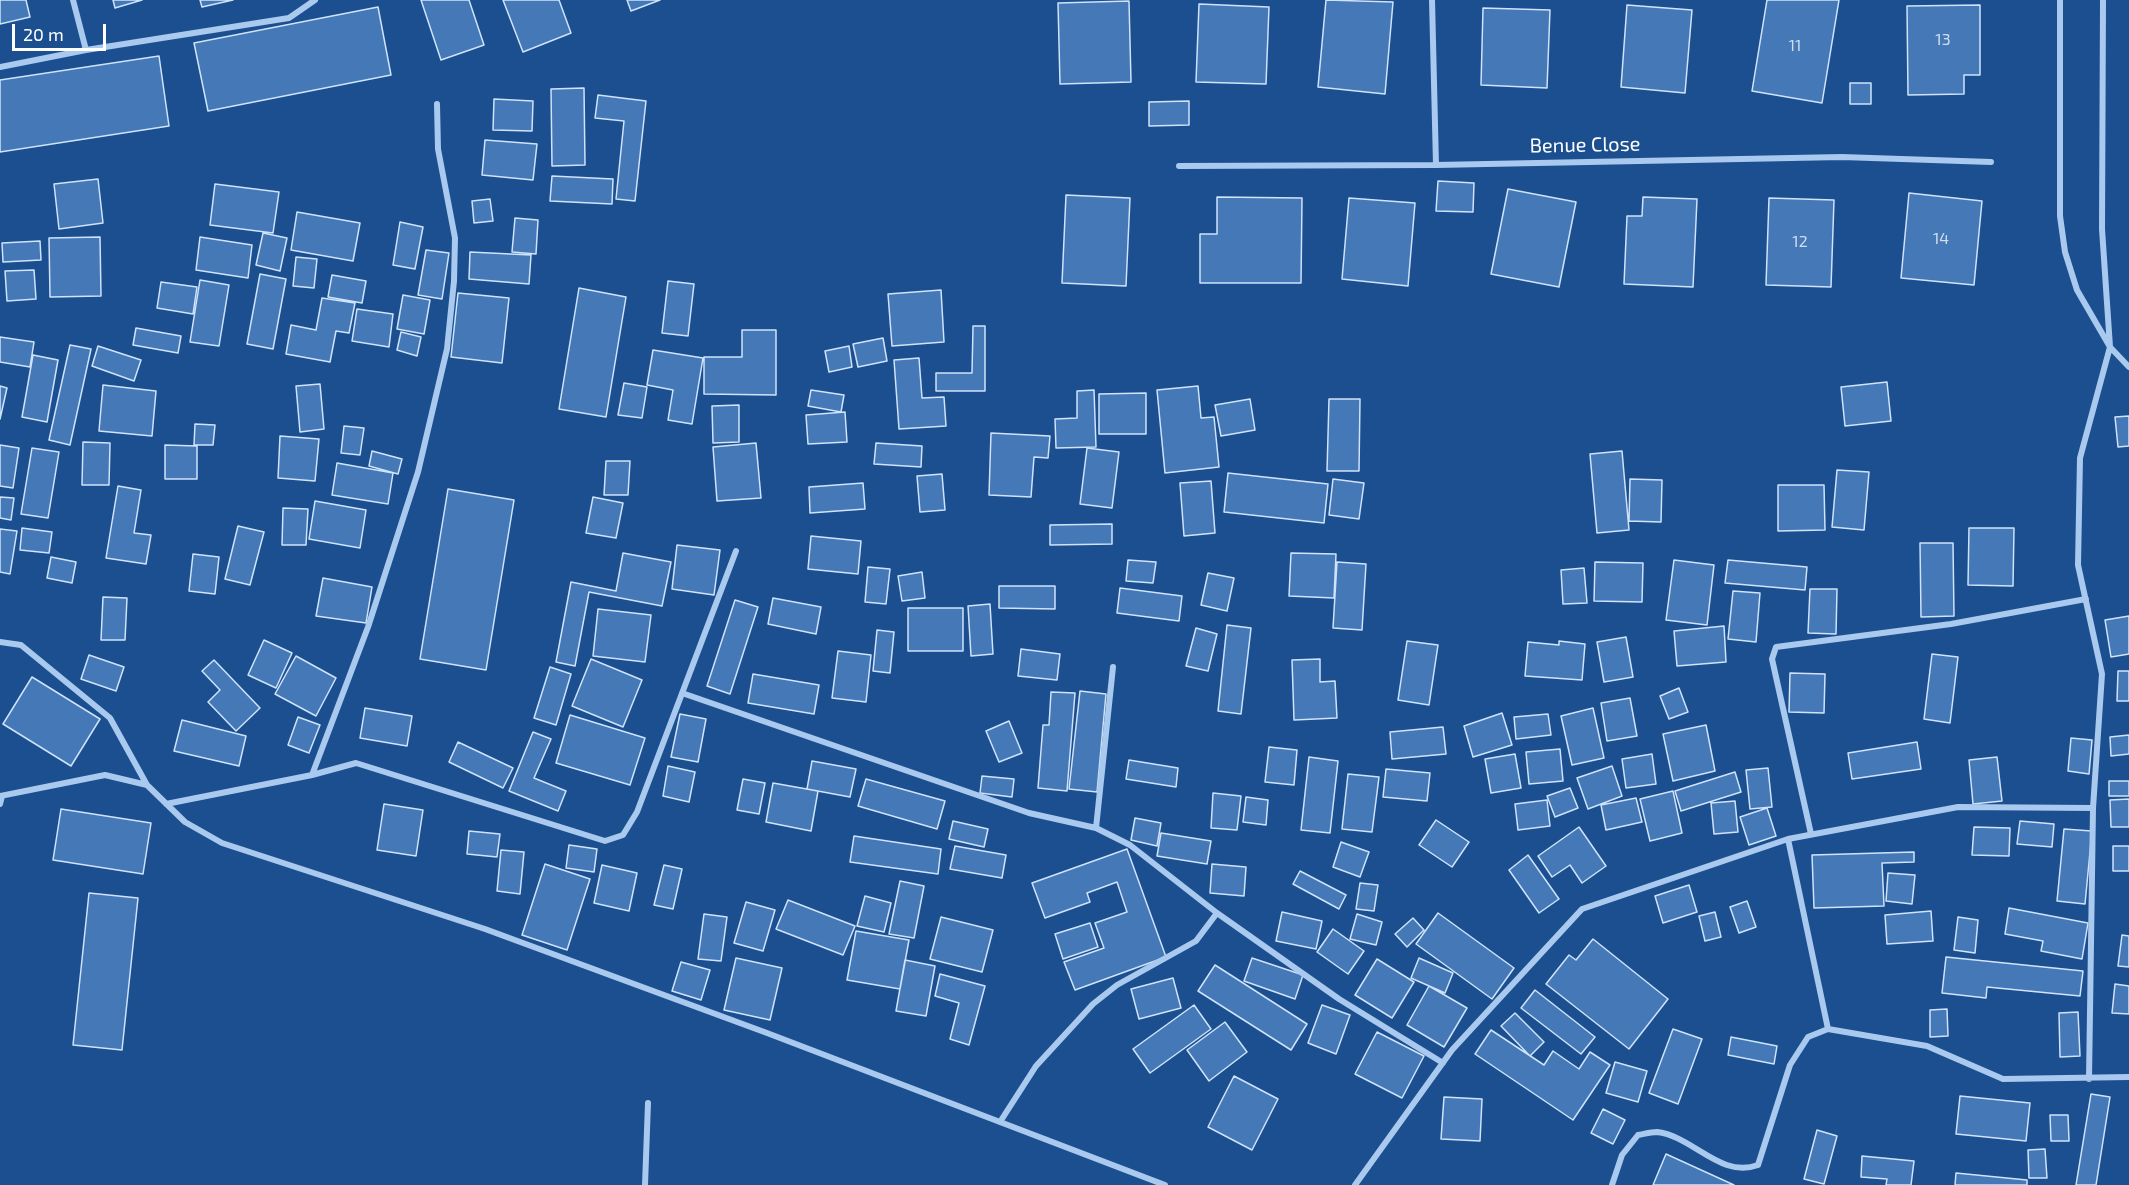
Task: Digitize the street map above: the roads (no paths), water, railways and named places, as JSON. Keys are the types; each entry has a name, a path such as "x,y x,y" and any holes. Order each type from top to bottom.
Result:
{"street":[{"path":"73,0 86,50"},
{"path":"0,67 86,50 289,18 315,0"},
{"path":"1432,0 1436,165"},
{"path":"2060,0 2060,216 2065,252 2077,290 2110,348 2129,367"},
{"path":"2089,1079 2093,808 2102,674 2078,566 2080,458 2110,348 2102,229 2103,0"},
{"path":"312,775 368,627 415,483 447,349 454,281 455,238 438,149 437,104"},
{"name":"Benue Close","path":"1179,165 1436,165 1842,157 1991,162"},
{"path":"166,804 312,775 345,763 364,764 605,841 623,835 637,812 736,550"},
{"path":"1811,834 1772,659 1776,647 1951,624 2086,599"},
{"path":"0,642 21,645 110,718 147,785 185,822 222,843 485,929 1165,1185"},
{"path":"1096,828 1113,667"},
{"path":"682,693 1029,813 1096,828 1130,845 1217,913 1339,999 1443,1063"},
{"path":"0,804 1,796 105,775 147,785"},
{"path":"1355,1185 1452,1050 1582,909 1788,839 1811,834 1958,807 2093,808"},
{"path":"1788,839 1828,1029"},
{"path":"1000,1122 1036,1066 1093,1004 1117,985 1196,941 1217,913"},
{"path":"1611,1185 1622,1155 1638,1136 1656,1132 1672,1137 1735,1169 1758,1166 1790,1065 1808,1037 1828,1029 1927,1046 2003,1079 2129,1077"},
{"path":"645,1185 648,1103"}]}
